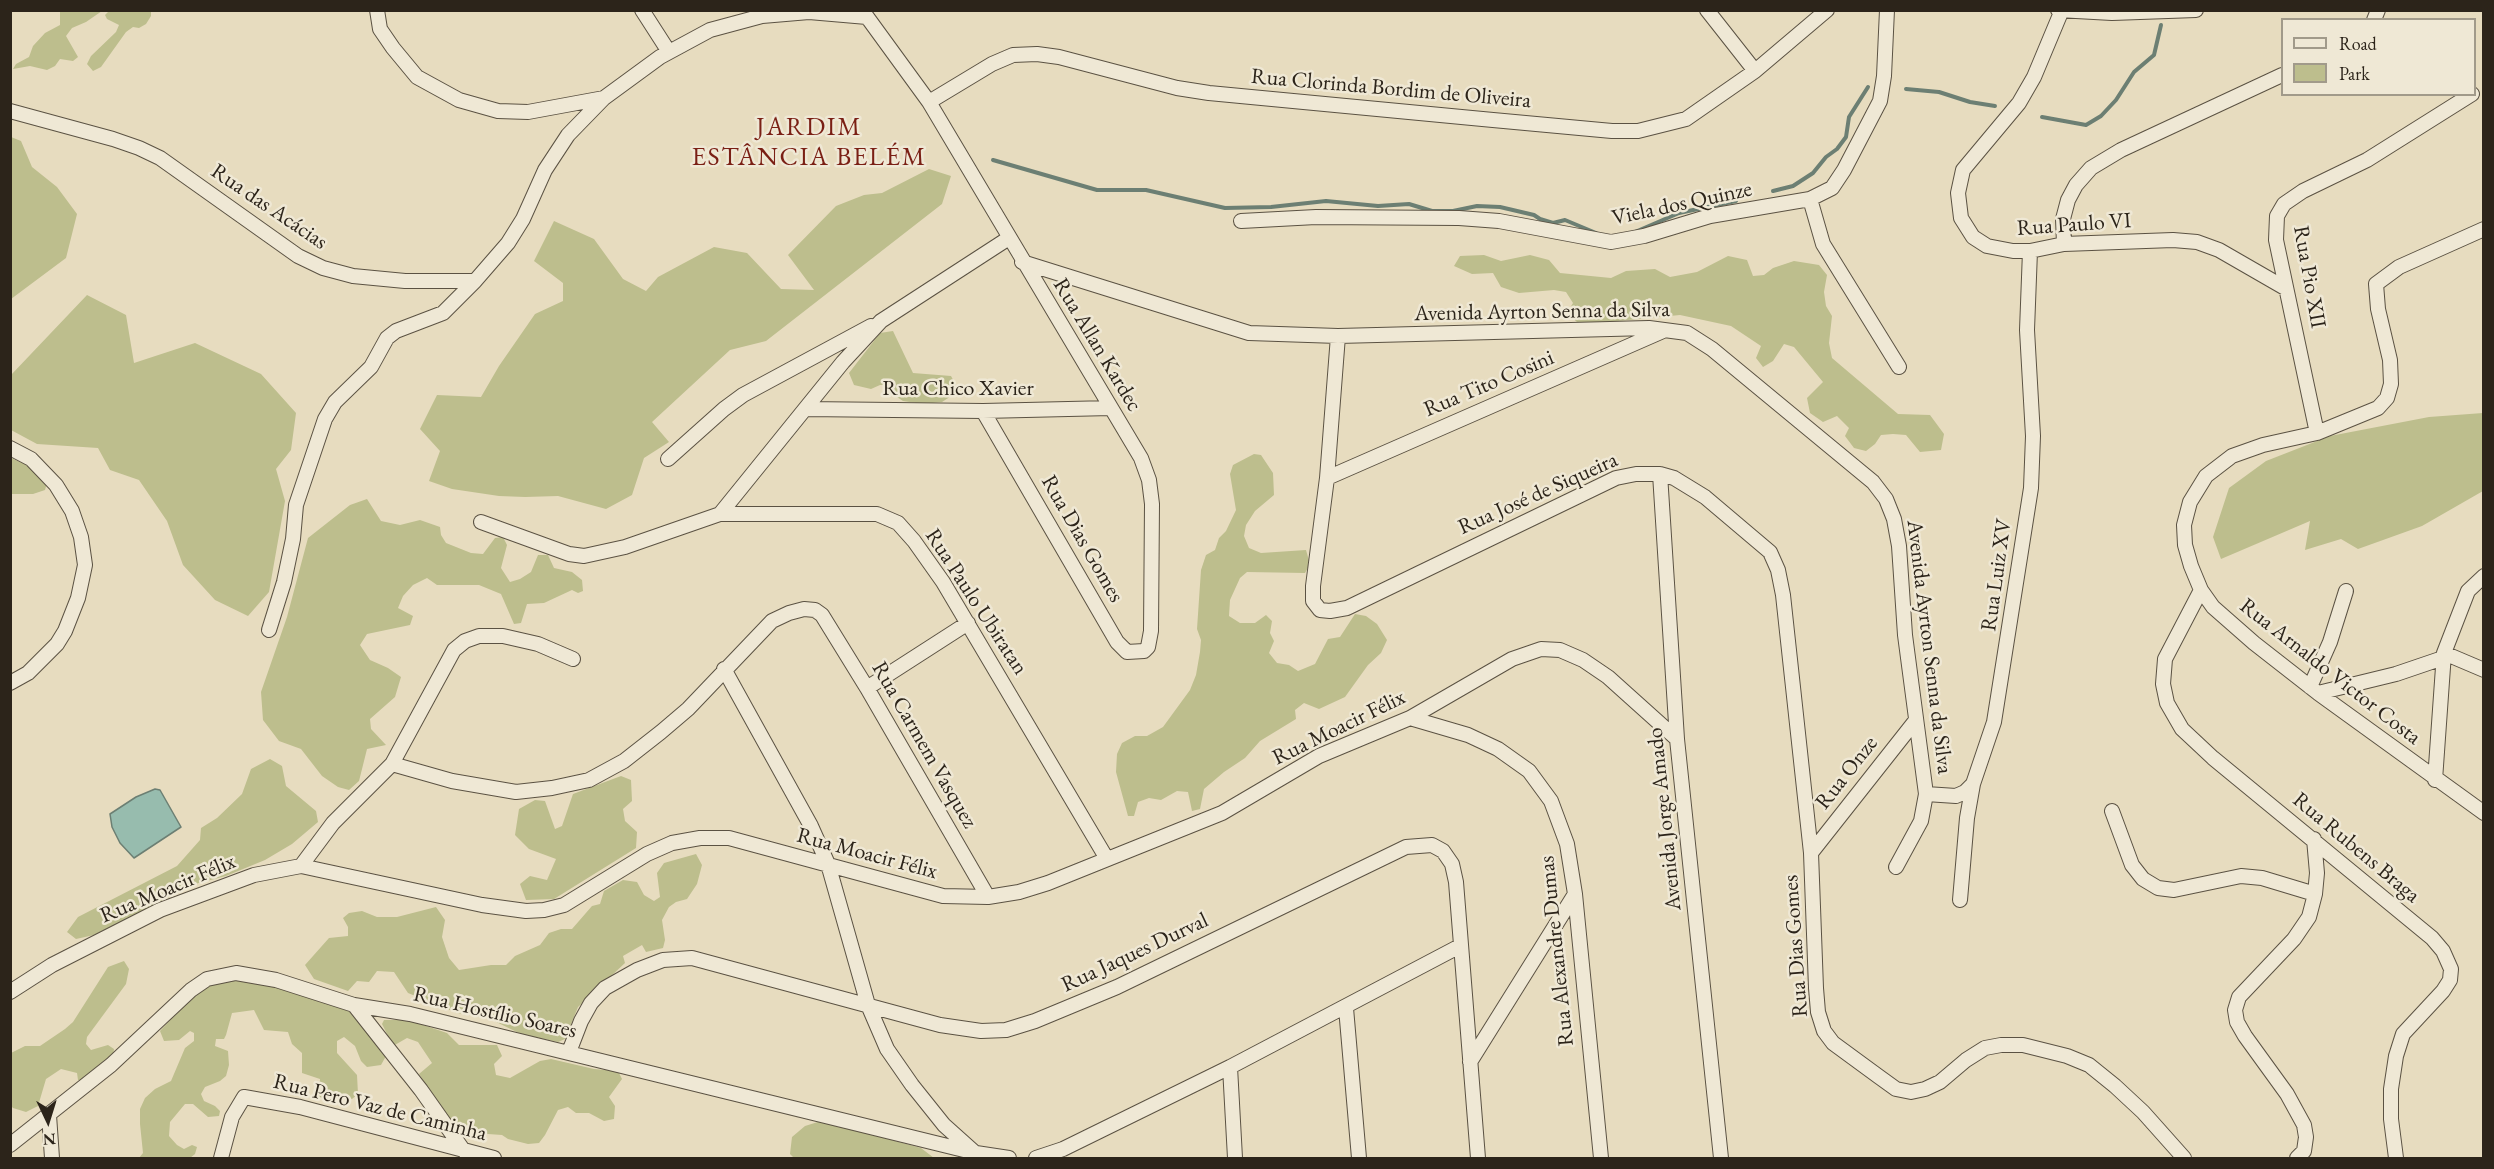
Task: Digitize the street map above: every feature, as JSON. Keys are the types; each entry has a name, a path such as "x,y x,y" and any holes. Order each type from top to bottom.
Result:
{"street":[{"path":"376,10 380,28 417,77 459,100 498,111 528,112 604,98"},
{"path":"642,10 669,52"},
{"path":"1707,10 1755,70"},
{"name":"Rua Clorinda Bordim de Oliveira","path":"929,102 992,64 1013,56 1037,54 1059,57 1177,88 1209,93 1612,131 1638,131 1686,119 1755,70 1827,10"},
{"name":"Viela dos Quinze","path":"1241,221 1316,216 1460,218 1521,224 1611,242 1624,241 1710,216 1810,199 1832,188 1844,170 1880,100 1884,76 1887,10"},
{"path":"2061,11 2112,14 2196,10"},
{"name":"Rua Paulo VI","path":"2061,11 2034,77 2019,103 1963,170 1958,193 1961,218 1973,237 1987,246 2000,250 2030,251 2064,244 2173,240 2197,242 2219,250 2286,288"},
{"path":"269,630 284,582 293,539 296,504 335,402 371,367 387,338 396,331 443,313 475,281 508,243 523,219 544,170 568,135 604,98 669,52 710,30 762,16 809,12 865,14"},
{"name":"Rua Allan Kardec","path":"865,14 929,102 1022,262 1141,458 1149,480 1152,504 1151,631"},
{"path":"2064,244 2063,219 2068,200 2076,185 2091,168 2121,150 2281,76"},
{"name":"Rua Pio XII","path":"2318,433 2276,240 2277,216 2284,204 2303,191 2367,160 2471,96"},
{"name":"Rua das Acácias","path":"10,111 113,139 160,158 298,256 323,268 353,276 405,281 475,281"},
{"path":"1810,199 1823,244 1899,367"},
{"name":"Rua Arnaldo Victor Costa","path":"2484,229 2399,267 2376,284 2378,309 2390,360 2391,384 2387,398 2378,408 2318,433 2263,445 2232,456 2206,476 2190,502 2184,525 2191,566 2201,590 2222,614 2314,690 2435,780 2484,813"},
{"path":"668,459 743,395 881,321 1009,238"},
{"name":"Rua Luiz XV","path":"1960,900 1967,818 1973,784 1994,722 2031,488 2033,436 2027,330 2030,251"},
{"name":"Avenida Ayrton Senna da Silva","path":"1022,262 1249,333 1338,336 1668,329 1688,333 1712,349 1873,482 1886,499 1894,519 1899,546 1905,635 1926,794 1921,821 1896,867"},
{"path":"481,522 569,554 584,556 625,547 720,514 843,362 881,321"},
{"name":"Rua Tito Cosini","path":"1327,478 1668,329"},
{"name":"Rua José de Siqueira","path":"1338,336 1327,478 1313,586 1313,600 1320,610 1347,608 1616,478 1636,474 1660,474 1674,478 1706,497 1770,552 1778,570 1783,595 1811,853"},
{"name":"Rua Chico Xavier","path":"805,409 983,411 1111,408"},
{"name":"Rua Dias Gomes","path":"983,411 1117,642 1127,652 1144,651 1148,647 1151,631"},
{"path":"10,448 31,459 56,485 72,511 81,537 85,565 78,598 65,631 57,644 28,673 10,683"},
{"name":"Avenida Jorge Amado","path":"1660,474 1677,739 1721,1158"},
{"name":"Rua Paulo Ubiratan","path":"720,514 877,514 898,523 914,540 968,623 1107,860"},
{"path":"2435,780 2444,656 2468,591 2484,576"},
{"name":"Rua Rubens Braga","path":"2201,590 2165,659 2163,684 2167,703 2182,729 2213,758 2432,938 2443,951 2451,969 2450,980 2444,991 2403,1034 2396,1056 2391,1089 2391,1119 2396,1158"},
{"path":"2346,591 2314,690 2396,674 2444,656 2484,670"},
{"name":"Rua Carmem Vasquez","path":"724,669 772,621 804,609 814,610 822,615 988,897"},
{"path":"867,688 968,623"},
{"path":"301,866 333,823 392,765 454,650 465,641 479,636 503,636 538,644 573,659"},
{"name":"Rua Moacir Félix","path":"10,992 52,965 160,910 254,875 301,866 482,905 526,911 544,910 564,905 647,855 672,843 700,838 729,838 919,891 943,896 988,897 1048,883 1222,813 1319,756 1410,718 1512,659 1541,649 1560,650 1583,660 1608,676 1677,739"},
{"path":"392,765 452,781 516,792 552,788 589,780 624,761 662,732 724,669 811,826 828,864 868,1005 887,1049 944,1125 976,1154"},
{"name":"Rua Alexandre Dumas","path":"1410,718 1468,735 1498,749 1529,771 1551,801 1567,844 1575,894 1601,1158"},
{"name":"Rua Onze","path":"1811,853 1916,720"},
{"path":"1926,794 1956,796 1965,792 1973,784"},
{"path":"2112,811 2132,865 2143,879 2158,888 2174,890 2241,876 2262,878 2315,894"},
{"path":"2297,1158 2304,1151 2306,1137 2304,1125 2287,1094 2241,1029 2235,1010 2238,997 2294,939 2309,917 2317,873 2314,839"},
{"name":"Rua Jaques Durval","path":"569,1052 591,1003 605,988 637,970 663,960 692,957 940,1024 981,1031 1006,1030 1035,1021 1117,987 1396,852 1419,844 1432,845 1443,851 1452,864 1456,882 1478,1158"},
{"name":"Rua Dias Gomes","path":"1811,853 1818,1012 1824,1030 1833,1043 1896,1089 1911,1092 1940,1082 1966,1060 1985,1048 2023,1045 2067,1056 2089,1065 2115,1086 2143,1112 2184,1158"},
{"path":"1470,1062 1575,894"},
{"path":"1036,1158 1063,1149 1230,1067 1460,946"},
{"name":"Rua Hostílio Soares","path":"10,1145 111,1065 191,990 207,979 236,973 276,980 354,1005 410,1014 569,1052 976,1154 1009,1158"},
{"path":"354,1005 421,1090 464,1151"},
{"path":"1346,1008 1359,1158"},
{"path":"1230,1067 1235,1158"},
{"name":"Rua Pero Vaz de Caminha","path":"221,1158 232,1117 244,1097 300,1107 494,1158"},
{"path":"50,1115 52,1158"}],"green space":[{"path":"60,11 102,11 72,28 66,36 78,57 73,61 60,59 55,66 47,70 30,66 13,69 16,64 29,57 33,46 45,33 60,25"},
{"path":"109,11 151,11 151,16 146,24 139,28 133,27 126,32 101,67 93,71 87,64 91,56 116,32 119,25 107,19 105,15"},
{"path":"11,137 21,141 32,167 57,187 77,214 66,258 11,299"},
{"path":"929,169 951,176 942,204 766,341 730,350 652,422 669,442 644,458 632,495 606,509 558,496 499,496 452,489 429,481 440,451 420,429 437,395 481,397 499,366 535,314 563,301 563,283 534,261 554,221 594,239 623,279 646,291 658,277 714,247 747,253 781,289 814,290 788,255 836,206 864,195 882,193"},
{"path":"1484,255 1501,261 1530,255 1549,260 1560,273 1611,278 1626,271 1655,269 1670,277 1697,272 1728,256 1747,260 1753,276 1764,275 1773,268 1794,261 1819,265 1827,275 1824,292 1826,306 1832,316 1829,343 1832,358 1898,414 1930,415 1944,434 1941,450 1920,452 1906,435 1893,434 1881,435 1866,451 1854,448 1845,436 1849,428 1837,416 1823,422 1810,413 1807,398 1823,382 1794,347 1784,344 1773,361 1763,367 1756,358 1761,346 1731,326 1680,315 1607,322 1577,322 1567,313 1573,303 1566,292 1554,290 1519,293 1501,287 1493,273 1472,274 1454,266 1460,256"},
{"path":"87,295 126,315 134,363 195,343 261,374 296,413 291,450 276,469 285,501 269,592 248,616 215,600 183,565 167,521 139,480 110,470 98,448 37,444 11,430 11,375"},
{"path":"893,331 913,373 951,376 959,391 942,402 923,404 903,401 891,393 888,385 880,385 871,389 854,385 849,373 880,333"},
{"path":"2483,413 2483,491 2422,526 2358,549 2341,539 2305,550 2310,521 2221,559 2213,537 2229,488 2266,461 2330,436 2429,417"},
{"path":"1254,454 1261,455 1273,473 1274,495 1255,511 1246,525 1244,536 1249,548 1261,553 1306,550 1310,564 1305,573 1247,572 1240,578 1230,600 1229,616 1240,623 1255,623 1266,615 1272,621 1270,633 1274,641 1269,653 1277,663 1289,665 1298,671 1315,664 1328,639 1340,637 1355,614 1366,616 1377,624 1387,640 1381,653 1368,665 1345,697 1319,709 1304,703 1295,710 1296,719 1260,741 1245,758 1204,789 1200,809 1192,811 1188,792 1177,791 1161,800 1149,798 1138,802 1134,816 1128,816 1116,772 1117,754 1122,743 1135,736 1147,736 1163,727 1190,690 1196,675 1200,652 1201,640 1197,629 1201,570 1206,555 1215,550 1219,538 1226,531 1236,510 1230,474 1233,465"},
{"path":"11,458 36,469 47,483 45,490 33,494 11,494"},
{"path":"367,499 381,521 400,525 420,520 440,527 441,535 446,543 471,553 483,554 495,538 503,537 507,545 501,568 510,582 531,572 538,555 548,555 554,568 572,572 582,580 583,591 578,593 572,590 544,603 527,604 521,623 514,624 501,594 479,585 437,585 427,578 413,585 403,596 398,608 413,616 410,625 367,634 360,645 370,660 401,677 395,697 370,719 371,729 386,745 367,749 359,781 349,790 338,787 322,776 301,749 279,741 263,720 261,692 287,617 308,538 350,505"},
{"path":"270,759 282,766 286,786 316,811 318,822 292,844 265,860 226,876 195,884 94,935 76,939 67,932 78,917 177,866 200,840 201,828 217,818 242,794 251,769"},
{"path":"621,776 631,780 632,801 623,809 625,821 637,832 636,848 554,899 526,900 520,884 530,876 547,880 556,859 529,849 515,835 519,809 535,800 545,801 555,829 562,826 573,794"},
{"path":"696,854 702,865 697,884 687,899 669,907 662,920 665,940 663,948 646,952 642,945 623,956 625,963 578,1007 565,1039 558,1042 521,1034 488,1018 457,1013 408,993 394,972 377,971 369,982 357,981 348,991 314,979 305,965 329,938 348,936 348,927 343,918 349,913 362,911 377,917 397,917 436,907 445,920 442,937 449,958 459,970 506,965 515,956 540,945 549,933 561,929 572,929 592,906 600,904 604,891 623,880 637,882 644,895 654,901 660,897 657,873 664,863"},
{"path":"124,961 129,969 126,984 87,1037 86,1044 91,1050 108,1045 114,1049 113,1057 85,1080 78,1080 77,1073 61,1069 46,1079 38,1106 26,1112 13,1108 11,1106 11,1053 25,1046 40,1046 65,1029 73,1022 108,967"},
{"path":"234,978 282,988 349,1011 386,1056 381,1065 367,1067 361,1061 355,1046 344,1037 337,1041 337,1053 357,1075 358,1094 352,1099 344,1096 328,1100 319,1097 320,1079 302,1073 302,1053 292,1044 288,1032 264,1030 254,1010 232,1013 224,1039 216,1039 215,1046 228,1051 229,1065 226,1076 205,1087 201,1094 204,1101 220,1111 219,1116 208,1117 193,1104 185,1104 170,1122 169,1136 184,1149 192,1145 197,1147 195,1154 190,1158 139,1158 143,1153 140,1109 145,1098 155,1089 171,1081 185,1048 194,1041 194,1033 190,1031 179,1040 164,1041 160,1031 186,1003 209,986"},
{"path":"384,1020 408,1020 447,1033 459,1045 497,1045 502,1056 494,1064 496,1075 510,1078 540,1061 551,1059 594,1069 618,1071 622,1079 609,1097 615,1106 614,1119 604,1121 589,1113 576,1113 568,1107 558,1110 539,1143 528,1144 508,1139 502,1135 488,1134 469,1127 453,1125 419,1074 432,1063 418,1042 407,1038 393,1046 382,1024"},
{"path":"821,1121 921,1148 934,1158 794,1158 790,1154 792,1137 805,1126"}],"shaded area":[{"path":"155,789 160,790 181,827 134,858 120,843 112,827 110,814 136,797"}],"waterway":[{"path":"2042,117 2086,125 2101,116 2116,100 2134,72 2154,55 2161,25"},
{"path":"1773,191 1793,186 1813,173 1826,157 1837,149 1846,137 1849,117 1868,87"},
{"path":"1906,89 1939,92 1970,102 1995,106"},
{"path":"993,160 1097,190 1146,190 1225,208 1271,207 1326,201 1378,206 1409,204 1432,211 1453,211 1477,206 1500,207 1534,215 1553,223 1565,220 1596,233"},
{"path":"1635,232 1679,213 1736,201"}],"district":[{"name":"JARDIM ESTÂNCIA BELÉM","path":"809,143"}]}
